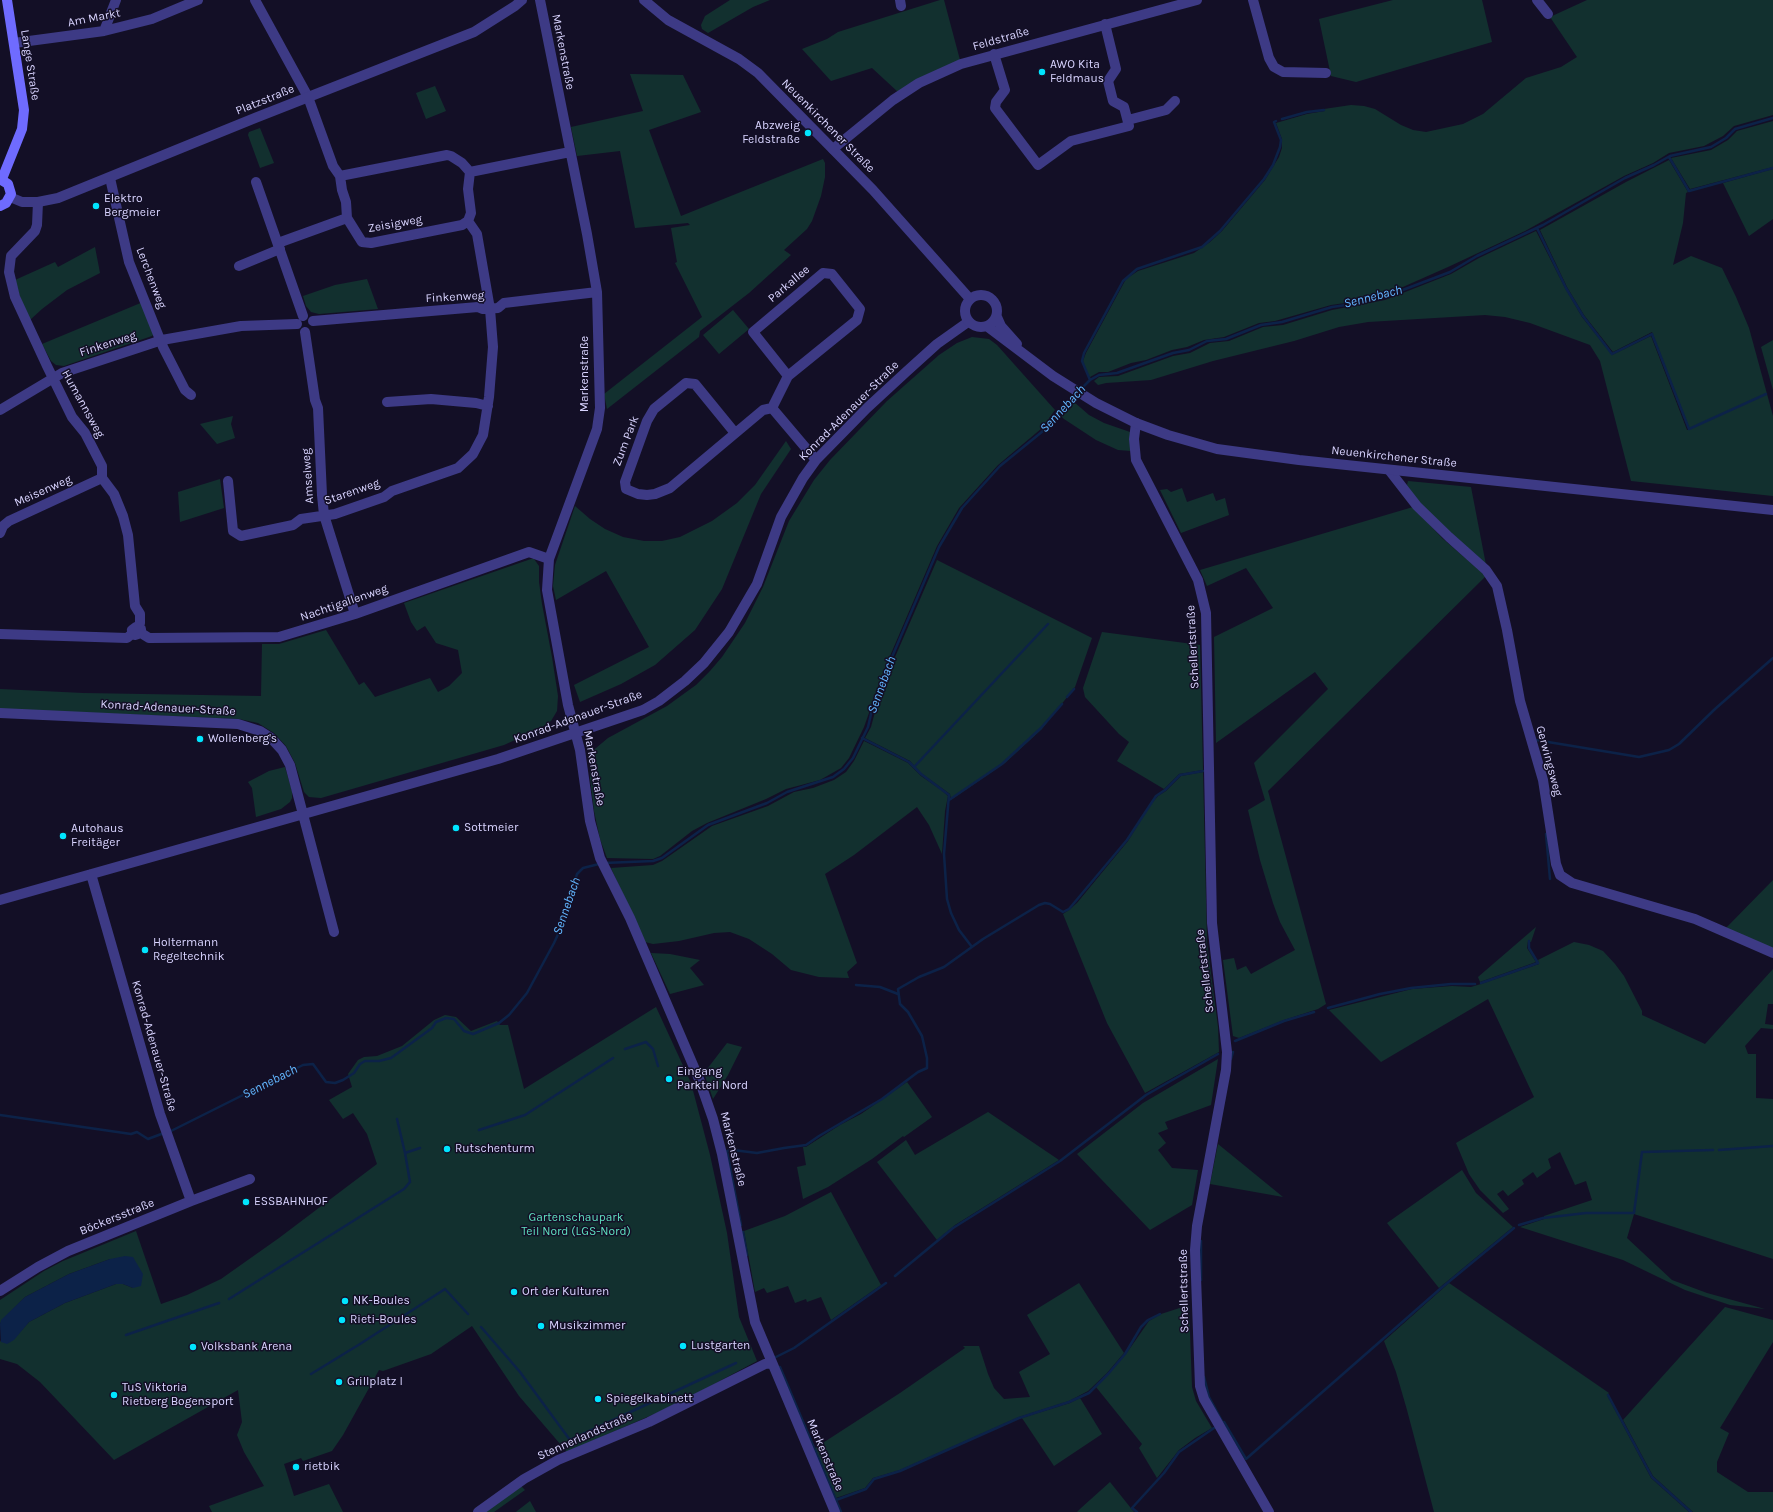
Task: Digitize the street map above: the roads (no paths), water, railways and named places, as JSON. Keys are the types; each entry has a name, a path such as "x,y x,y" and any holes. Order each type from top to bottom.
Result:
{"main road":[{"name":"Lange Straße","path":"1,179 22,130 24,110 7,0"},
{"path":"0,206 6,203 10,197 11,189 8,184 1,179"}],"street":[{"path":"104,31 116,0"},
{"name":"Am Markt","path":"14,43 104,31 152,19 198,0"},
{"path":"255,0 308,97"},
{"name":"Platzstraße","path":"10,197 22,202 38,202 58,198 110,178 308,97 474,32 522,0"},
{"name":"Markenstraße","path":"540,0 587,234 597,292 600,408 597,429 549,559 547,590 568,705 580,750 590,821 600,858 630,918 689,1053 713,1119 730,1193 752,1313 835,1512"},
{"name":"Neuenkirchener Straße","path":"644,0 668,20 739,59 758,73 873,190 970,299"},
{"name":"Feldstraße","path":"832,149 893,100 919,83 962,64 994,54 1197,0"},
{"path":"1253,0 1269,58 1274,66 1282,72 1326,73"},
{"path":"1537,0 1548,14"},
{"path":"994,54 1005,90 996,102 995,108 1038,165 1071,141 1129,126 1124,107 1113,101 1108,81 1116,69 1106,24"},
{"name":"Zeisigweg","path":"308,97 333,166 340,176 347,218 362,242 462,225 468,222"},
{"path":"1128,120 1166,110 1175,101"},
{"path":"470,172 570,152"},
{"path":"340,176 446,155 451,156 462,163 470,172 468,189 471,213 468,222 477,234 490,309"},
{"name":"Lerchenweg","path":"110,178 129,262 162,340"},
{"path":"256,182 279,246 300,320 298,328 305,332 310,330 313,326 310,318 300,320"},
{"name":"Humannsweg","path":"38,202 37,225 34,231 11,256 8,272 15,297 53,378 72,417 85,433 102,466 102,478 114,494 123,516 128,535 135,606 140,614 140,623 137,631"},
{"path":"239,266 279,246 347,218"},
{"name":"Parkallee","path":"772,408 788,376 857,320 860,309 832,274 823,273 753,332 788,376"},
{"name":"Finkenweg","path":"312,321 478,307 490,309 498,308 504,303 597,292"},
{"path":"983,295 990,298 995,303 998,310 997,317 994,323 988,327 978,328 968,322 964,315 965,306 970,299 983,295"},
{"name":"Starenweg","path":"228,481 234,531 241,536 293,525 301,519 335,514 384,497 392,491 458,468 467,461 478,448 483,435 488,406 493,347 490,309"},
{"name":"Neuenkirchener Straße","path":"997,317 1012,339 1033,361"},
{"name":"Finkenweg","path":"0,410 62,373 162,340 241,326 300,320"},
{"name":"Konrad-Adenauer-Straße","path":"0,900 498,759 643,710 659,701 685,681 704,663 729,632 756,584 781,517 803,478 816,460 867,408 906,372 937,344 968,322"},
{"name":"Neuenkirchener Straße","path":"988,327 1073,389 1136,423 1195,443 1233,452 1389,470 1773,510"},
{"name":"Amselweg","path":"305,332 315,400 318,408 324,515 355,614"},
{"path":"162,340 163,347 185,390 191,395"},
{"name":"Zum Park","path":"734,433 695,384 686,383 654,409 647,421 625,482 626,489 638,494 646,495 659,493 670,488 763,410 772,408"},
{"path":"387,402 431,399 476,403 488,406"},
{"path":"772,408 816,460"},
{"name":"Schellertstraße","path":"1136,423 1134,438 1136,460 1198,580 1206,613 1212,923 1226,1052 1226,1070 1197,1226 1195,1250 1200,1386 1204,1398 1269,1512"},
{"name":"Gerwingsweg","path":"1389,470 1417,506 1449,538 1486,570 1497,586 1520,701 1543,780 1556,864 1560,875 1572,882 1696,919 1773,953"},
{"name":"Meisenweg","path":"0,533 8,520 102,478"},
{"name":"Nachtigallenweg","path":"0,634 127,638 137,631 149,638 279,637 355,614 529,552 549,559"},
{"name":"Konrad-Adenauer-Straße","path":"0,714 238,724 252,727 271,738 282,750 290,765 334,932"},
{"name":"Konrad-Adenauer-Straße","path":"91,874 160,1114 191,1201"},
{"name":"Böckersstraße","path":"0,1291 38,1267 68,1251 191,1201 250,1179"},
{"name":"Stennerlandstraße","path":"478,1512 524,1479 558,1460 649,1422 765,1364 772,1363"}],"water":[{"path":"125,1256 133,1257 143,1274 141,1286 133,1288 123,1284 116,1284 65,1303 29,1322 14,1340 7,1344 1,1342 1,1320 25,1297 69,1274 110,1259"}],"waterway":[{"path":"1282,119 1307,112 1324,110"},
{"name":"Sennebach","path":"1080,390 1090,380 1099,375 1117,373 1173,353 1189,350 1207,341 1226,339 1261,325 1282,322 1332,307 1387,296 1450,272 1477,256 1543,225 1625,178 1670,156 1711,147 1726,138 1735,129 1773,118"},
{"path":"1090,380 1082,361 1084,353 1123,281 1137,269 1202,247 1220,231 1264,179 1273,165 1281,140 1274,122 1276,121"},
{"path":"1669,157 1689,191 1773,168"},
{"path":"1537,228 1566,288 1583,316 1612,354 1652,334 1689,429 1766,394"},
{"name":"Sennebach","path":"604,863 653,861 662,858 708,825 767,803 787,792 833,777 844,769 853,758 868,727 872,710 884,683 886,671 939,547 962,508 1000,466 1043,431 1076,394"},
{"path":"914,767 1048,624"},
{"path":"1536,740 1639,757 1669,750 1679,744 1715,709 1773,658"},
{"path":"1067,697 1074,689"},
{"path":"949,800 1002,764 1041,728 1062,704"},
{"path":"862,738 909,762 921,774 949,795 944,854 947,899 951,913 959,930 972,947"},
{"path":"741,1225 727,1151 733,1150 757,1153 806,1145 882,1099 918,1072 927,1068 927,1058 922,1036 908,1012 900,1004 898,989 919,977 944,967 983,939 1039,905 1045,903 1050,904 1063,912 1069,909 1127,840 1156,796 1165,790 1180,775 1203,771"},
{"path":"1546,834 1550,879"},
{"name":"Sennebach","path":"169,1132 303,1065 313,1064 326,1082 335,1083 354,1073 360,1064 365,1061 379,1061 391,1058 432,1028 436,1022 446,1018 454,1019 464,1031 473,1034 499,1023 509,1015 527,993 554,943 561,928 577,874 583,868 599,864"},
{"path":"1481,983 1538,963 1529,948 1529,941"},
{"path":"1328,1008 1380,994 1411,988 1451,984 1475,984"},
{"path":"856,985 880,987 898,994"},
{"path":"1235,1041 1284,1021 1314,1012"},
{"path":"625,1049 646,1042 653,1049 658,1066"},
{"path":"1231,1059 1233,1052"},
{"path":"895,1276 953,1228 1060,1161 1146,1095 1218,1054"},
{"path":"479,1130 525,1115 613,1058"},
{"name":"Sennebach","path":"0,1115 131,1134 137,1132 148,1139 164,1133"},
{"path":"397,1119 405,1153"},
{"path":"1719,1150 1773,1146"},
{"path":"229,1299 404,1189 410,1182 405,1153 420,1148"},
{"path":"1519,1225 1543,1218 1586,1213 1634,1213 1642,1152 1713,1150"},
{"path":"1224,1422 1246,1459 1440,1289 1514,1228"},
{"path":"743,1232 747,1255"},
{"path":"1201,1241 1201,1280"},
{"path":"776,1357 794,1348 886,1283"},
{"path":"311,1374 445,1289 468,1314"},
{"path":"126,1335 219,1303"},
{"path":"836,1500 866,1489 874,1479 900,1471 1019,1418 1069,1402 1089,1393 1125,1354 1141,1327 1148,1320 1160,1314"},
{"path":"481,1327 520,1372 570,1440 736,1363"},
{"path":"780,1367 841,1512"},
{"path":"1204,1377 1209,1397 1223,1423"},
{"path":"1608,1395 1652,1477 1691,1512"},
{"path":"1137,1512 1132,1508 1164,1473 1179,1452 1214,1428"}],"place":[{"name":"AWO Kita Feldmaus","path":"1042,72"},
{"name":"Abzweig Feldstraße","path":"808,133"},
{"name":"Elektro Bergmeier","path":"96,206"},
{"name":"Wollenberg's","path":"200,739"},
{"name":"Sottmeier","path":"456,828"},
{"name":"Autohaus Freitäger","path":"63,836"},
{"name":"Holtermann Regeltechnik","path":"145,950"},
{"name":"Eingang Parkteil Nord","path":"669,1079"},
{"name":"Rutschenturm","path":"447,1149"},
{"name":"ESSBAHNHOF","path":"246,1202"},
{"name":"Ort der Kulturen","path":"514,1292"},
{"name":"NK-Boules","path":"345,1301"},
{"name":"Rieti-Boules","path":"342,1320"},
{"name":"Musikzimmer","path":"541,1326"},
{"name":"Lustgarten","path":"683,1346"},
{"name":"Volksbank Arena","path":"193,1347"},
{"name":"Grillplatz I","path":"339,1382"},
{"name":"TuS Viktoria Rietberg Bogensport","path":"114,1395"},
{"name":"Spiegelkabinett","path":"598,1399"},
{"name":"rietbik","path":"296,1467"}],"park label":[{"name":"Gartenschaupark Teil Nord (LGS-Nord)","path":"576,1225"}]}
